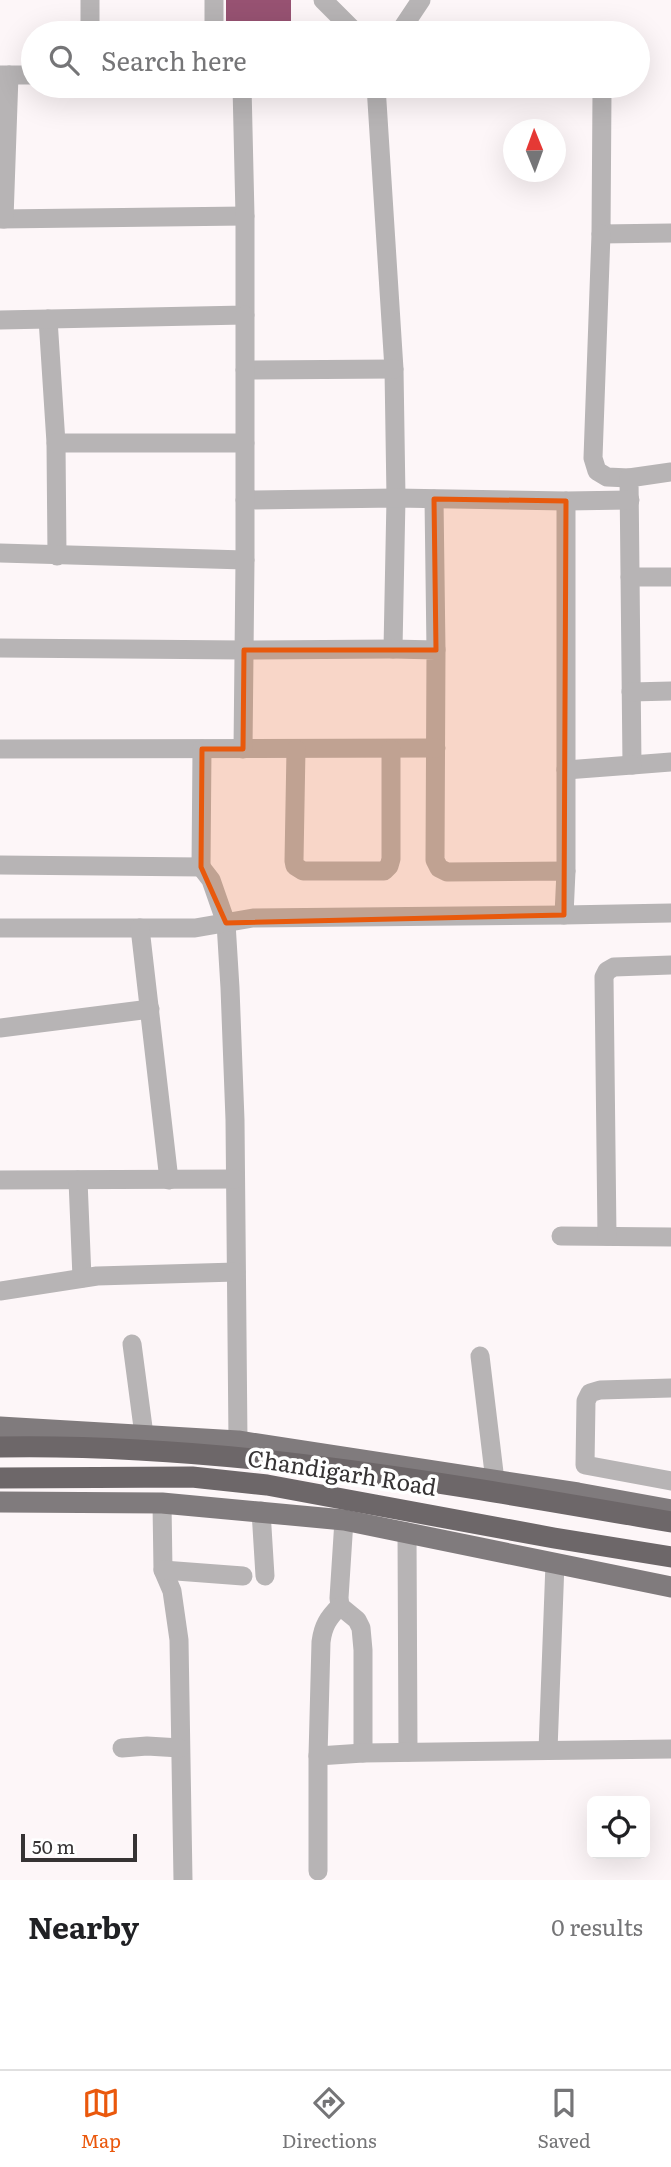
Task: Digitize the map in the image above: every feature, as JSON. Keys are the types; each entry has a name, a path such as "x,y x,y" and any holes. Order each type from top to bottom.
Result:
{"highway":[{"path":"0,1447 57,1446 265,1461 407,1477 671,1522"},
{"name":"Chandigarh Road","path":"0,1478 192,1477 267,1485 671,1557"}],"main road":[{"path":"0,1427 238,1441 671,1510"},
{"path":"0,1502 162,1503 344,1520 671,1587"}],"street":[{"path":"90,0 90,21"},
{"path":"214,0 214,21"},
{"path":"323,0 344,21"},
{"path":"407,21 421,0"},
{"path":"5,75 2,219 245,216"},
{"path":"242,98 245,216 243,749"},
{"path":"377,98 394,369 396,498 393,649"},
{"path":"603,98 593,458 597,471 607,477 629,478 671,472"},
{"path":"601,234 671,233"},
{"path":"0,320 245,315"},
{"path":"48,319 56,443 57,556"},
{"path":"245,370 394,369"},
{"path":"56,443 245,443"},
{"path":"629,478 632,765"},
{"path":"434,499 435,860 439,868 447,872 566,871"},
{"path":"245,500 630,500"},
{"path":"564,915 566,501"},
{"path":"0,554 245,560"},
{"path":"630,577 671,577"},
{"path":"0,649 436,650"},
{"path":"631,692 671,691"},
{"path":"0,749 436,748"},
{"path":"202,749 201,867 211,880 226,923 230,988 238,1441"},
{"path":"296,749 294,862 298,869 384,871 391,859 391,749"},
{"path":"566,770 671,762"},
{"path":"0,865 201,867"},
{"path":"0,928 195,928 253,918 671,913"},
{"path":"140,928 169,1180"},
{"path":"607,1236 604,977 607,971 614,967 671,965"},
{"path":"0,1028 150,1009"},
{"path":"0,1180 235,1179"},
{"path":"78,1180 82,1278"},
{"path":"561,1236 671,1237"},
{"path":"0,1291 82,1278 236,1272"},
{"path":"132,1343 144,1435"},
{"path":"480,1356 495,1480"},
{"path":"671,1388 600,1390 590,1393 586,1401 585,1465 671,1481"},
{"path":"162,1503 163,1570 172,1591 179,1640 183,1880"},
{"path":"261,1511 265,1576"},
{"path":"318,1871 318,1756 323,1627 340,1606 340,1559 344,1520"},
{"path":"407,1532 408,1752"},
{"path":"548,1751 555,1563"},
{"path":"163,1570 243,1576"},
{"path":"340,1606 357,1620 361,1628 363,1753"},
{"path":"122,1748 180,1748"},
{"path":"318,1756 408,1752 671,1749"}],"highlighted area":[{"path":"434,499 566,501 564,915 226,923 201,867 202,749 243,749 244,650 436,650"}],"building":[{"path":"226,0 291,0 291,21 226,21"}]}
